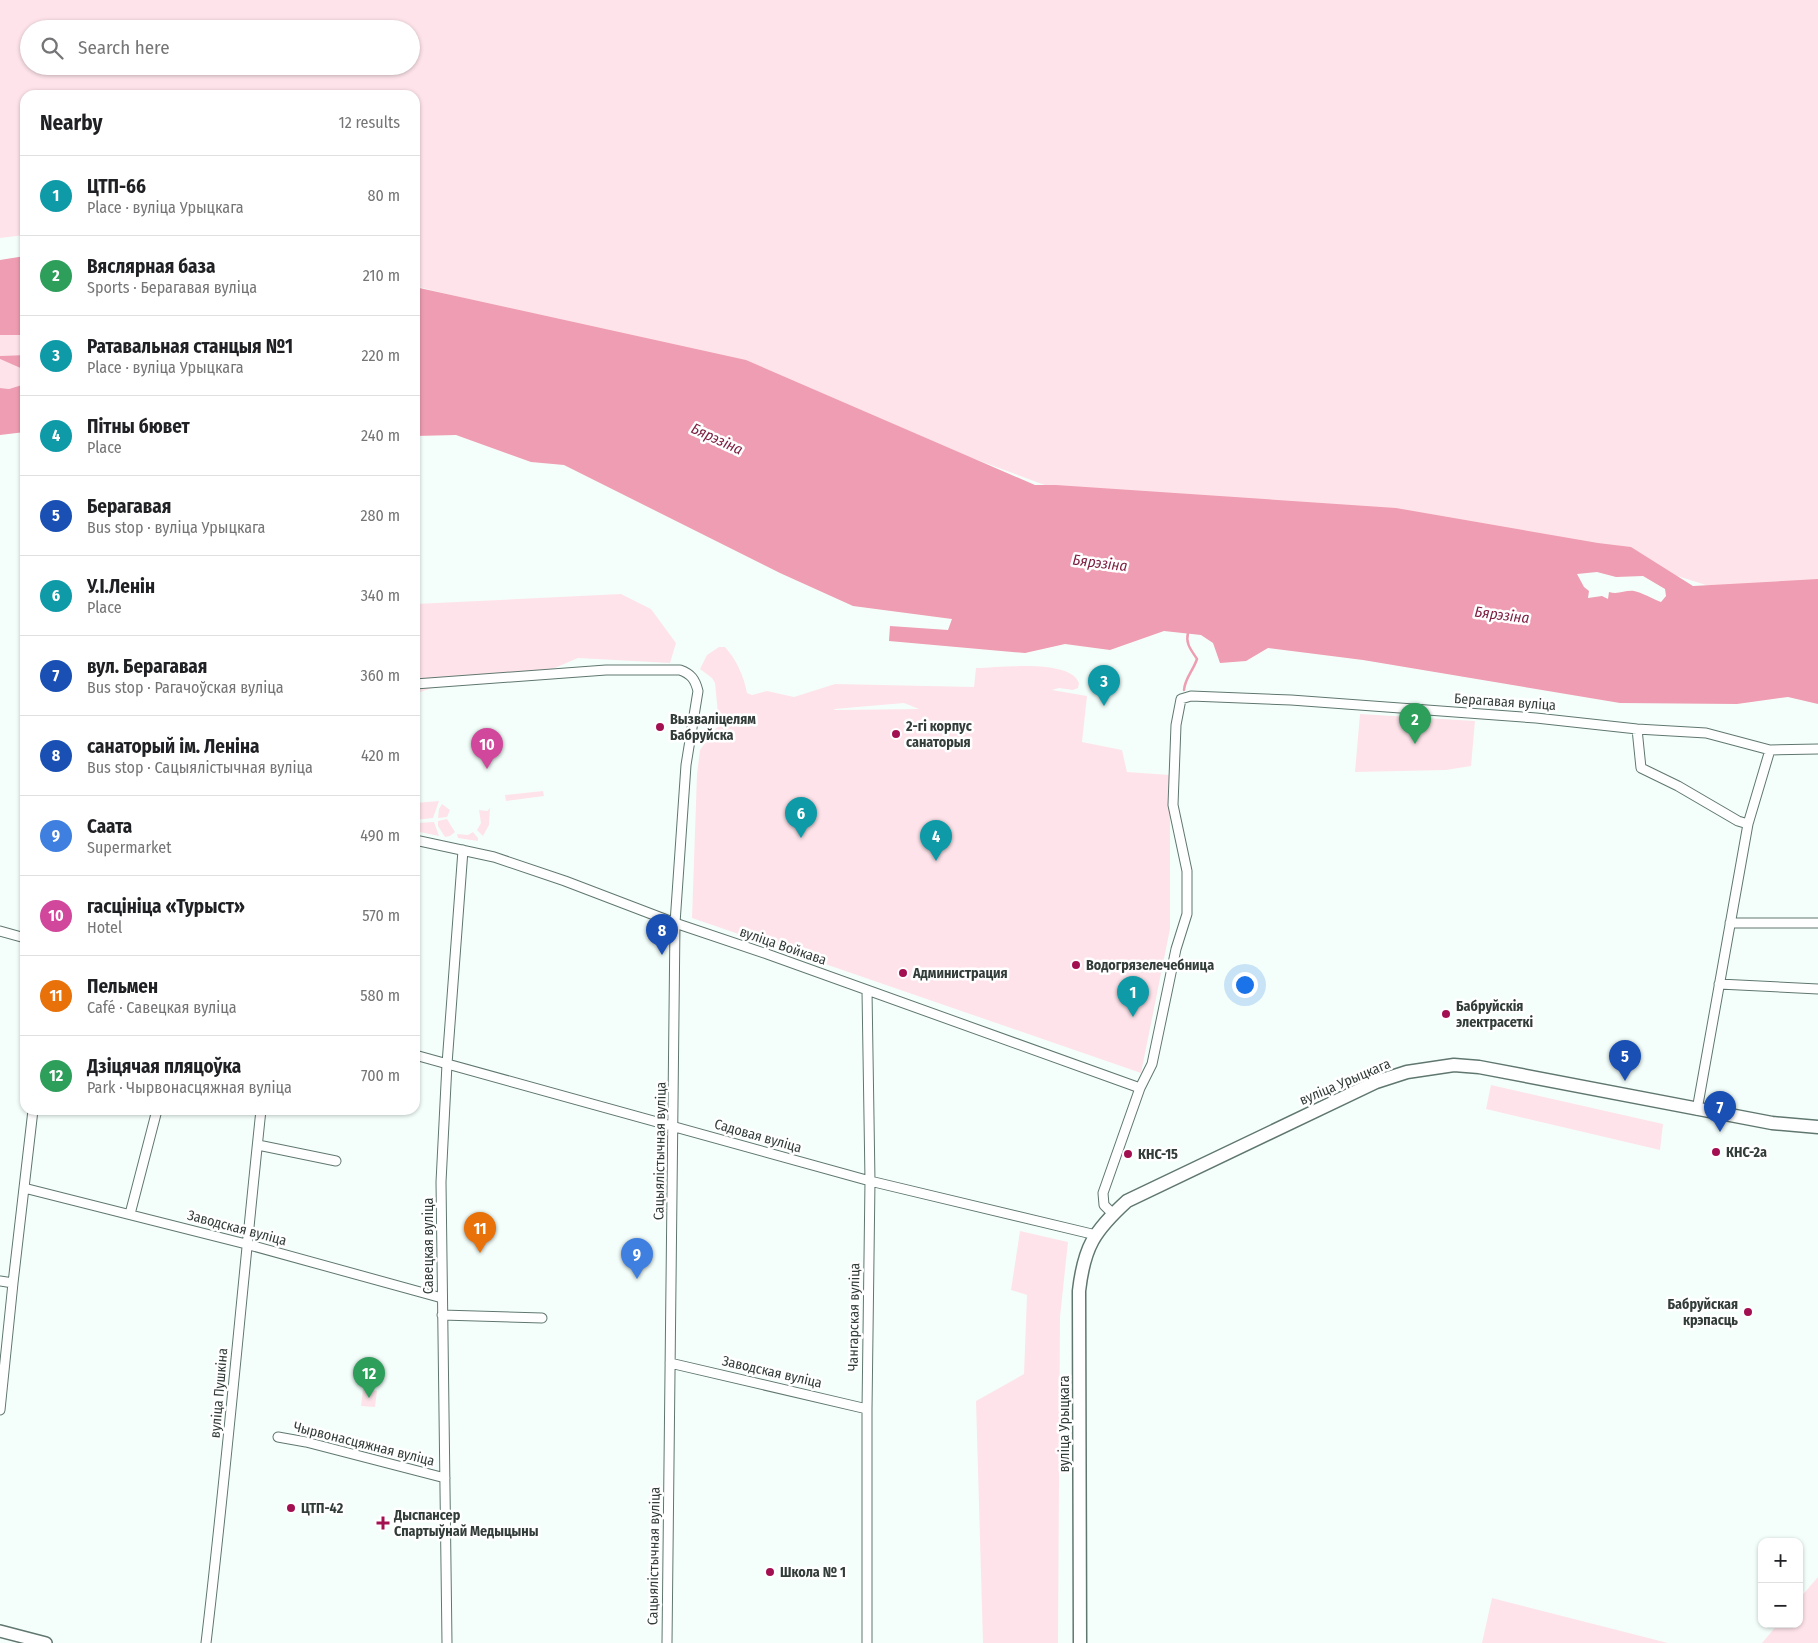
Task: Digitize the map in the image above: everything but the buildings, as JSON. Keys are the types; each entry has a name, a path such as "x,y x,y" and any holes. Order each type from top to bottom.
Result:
{"main road":[{"name":"вуліца Урыцкага","path":"1080,1643 1079,1292 1082,1267 1087,1250 1096,1235 1127,1200 1376,1082 1407,1072 1454,1065 1479,1066 1534,1076 1772,1124 1818,1127"},
{"path":"0,1631 46,1643"}],"street":[{"name":"Сацыялістычная вуліца","path":"420,684 606,670 680,670 689,673 695,681 698,691 686,765 675,924 667,1643"},
{"name":"Берагавая вуліца","path":"1140,1088 1152,1064 1176,949 1187,914 1187,871 1173,805 1176,725 1181,699 1191,696 1291,700 1536,718 1637,729 1706,733 1770,750 1818,749"},
{"path":"1637,729 1641,768 1678,786 1738,821 1748,824"},
{"path":"1697,1110 1748,824 1770,750"},
{"name":"вуліца Войкава","path":"420,841 503,860 675,924 1140,1088"},
{"name":"Савецкая вуліца","path":"447,1643 441,1182 447,1064 463,850"},
{"path":"1730,923 1818,923"},
{"path":"0,931 20,937"},
{"path":"1719,984 1818,990"},
{"name":"Чангарская вуліца","path":"866,1643 870,1181 867,991"},
{"name":"Садовая вуліца","path":"420,1056 870,1181 1096,1235"},
{"path":"1113,1214 1104,1205 1102,1193 1140,1088"},
{"path":"0,1410 12,1282 33,1115"},
{"path":"130,1214 156,1115"},
{"name":"вуліца Пушкіна","path":"206,1643 225,1481 246,1244 261,1115"},
{"path":"258,1145 336,1161"},
{"name":"Заводская вуліца","path":"24,1188 246,1244 442,1298"},
{"path":"0,1281 12,1282"},
{"path":"442,1315 542,1318"},
{"name":"Заводская вуліца","path":"670,1363 867,1409"},
{"name":"Чырвонасцяжная вуліца","path":"278,1437 306,1442 445,1478"}],"shaded area":[{"path":"0,0 1818,0 1818,584 1709,586 1598,551 1053,488 697,357 420,287 420,90 20,90 20,236 0,238"},
{"path":"0,335 20,335 20,355 0,356"},
{"path":"0,359 20,368 20,386 9,389 0,388"},
{"path":"621,594 651,609 676,643 670,663 578,658 543,673 446,683 420,692 420,604"},
{"path":"719,647 725,647 739,668 747,693 752,695 767,691 794,697 835,684 974,687 976,668 1011,666 1051,668 1062,670 1075,677 1079,683 1078,688 1073,690 1059,688 1052,690 1087,696 1082,742 1122,750 1127,772 1170,775 1170,929 1141,1073 692,918 697,774 700,750 715,729 736,717 726,719 718,714 715,683 712,678 700,669 707,655","holes":["904,703 919,709 834,710"]},
{"path":"1360,714 1475,721 1471,766 1446,770 1355,772"},
{"path":"543,791 544,796 506,801 505,795"},
{"path":"439,801 433,818 420,819 420,803"},
{"path":"442,804 450,810 447,817 438,818 439,809"},
{"path":"490,808 489,825 483,836 477,830 481,823 479,810 487,811"},
{"path":"447,819 455,832 445,837 438,826 438,821"},
{"path":"434,822 439,836 420,832 420,823"},
{"path":"473,832 478,841 458,838 457,834 468,835"},
{"path":"1491,1085 1663,1124 1660,1150 1486,1109"},
{"path":"1020,1231 1068,1242 1060,1317 1058,1643 983,1643 976,1401 1024,1374 1027,1295 1011,1290"},
{"path":"363,1389 377,1391 375,1407 361,1406"},
{"path":"1818,1577 1818,1643 1762,1643 1775,1628 1803,1628 1803,1594"},
{"path":"1492,1598 1668,1643 1482,1643"}],"water":[{"path":"20,257 20,335 0,335 0,260"},
{"name":"Бярэзіна","path":"420,288 746,360 1035,485 1396,508 1631,547 1693,586 1818,579 1818,704 1788,697 1737,704 1620,703 1363,660 1268,648 1246,661 1220,663 1213,643 1201,635 1164,631 1110,650 1065,644 1025,653 889,641 890,626 948,630 952,619 853,606 780,573 564,465 531,462 456,435 420,436","holes":["1597,572 1616,577 1643,576 1665,589 1666,596 1661,602 1634,591 1609,592 1608,599 1602,596 1588,598 1589,591 1584,587 1577,574"]},
{"path":"20,355 20,368 0,359 0,356"},
{"path":"20,386 20,433 0,435 0,388 9,389"}],"waterway":[{"path":"1184,690 1197,659 1188,644 1188,633"}],"place":[{"name":"Ратавальная станцыя №1","path":"1104,706"},
{"name":"Вызваліцелям Бабруйска","path":"660,727"},
{"name":"2-гі корпус санаторыя","path":"896,734"},
{"name":"Вяслярная база","path":"1415,744"},
{"name":"гасцініца «Турыст»","path":"487,769"},
{"name":"У.І.Ленін","path":"801,838"},
{"name":"Пітны бювет","path":"936,861"},
{"name":"санаторый ім. Леніна","path":"662,955"},
{"name":"Водогрязелечебница","path":"1076,965"},
{"name":"Администрация","path":"903,973"},
{"name":"Бабруйскія электрасеткі","path":"1446,1014"},
{"name":"ЦТП-66","path":"1133,1017"},
{"name":"Берагавая","path":"1625,1081"},
{"name":"вул. Берагавая","path":"1720,1132"},
{"name":"КНС-2а","path":"1716,1152"},
{"name":"КНС-15","path":"1128,1154"},
{"name":"Пельмен","path":"480,1253"},
{"name":"Саата","path":"637,1279"},
{"name":"Бабруйская крэпасць","path":"1748,1312"},
{"name":"Дзіцячая пляцоўка","path":"369,1398"},
{"name":"ЦТП-42","path":"291,1508"},
{"name":"Дыспансер Спартыўнай Медыцыны","path":"383,1523"},
{"name":"Школа № 1","path":"770,1572"}]}
